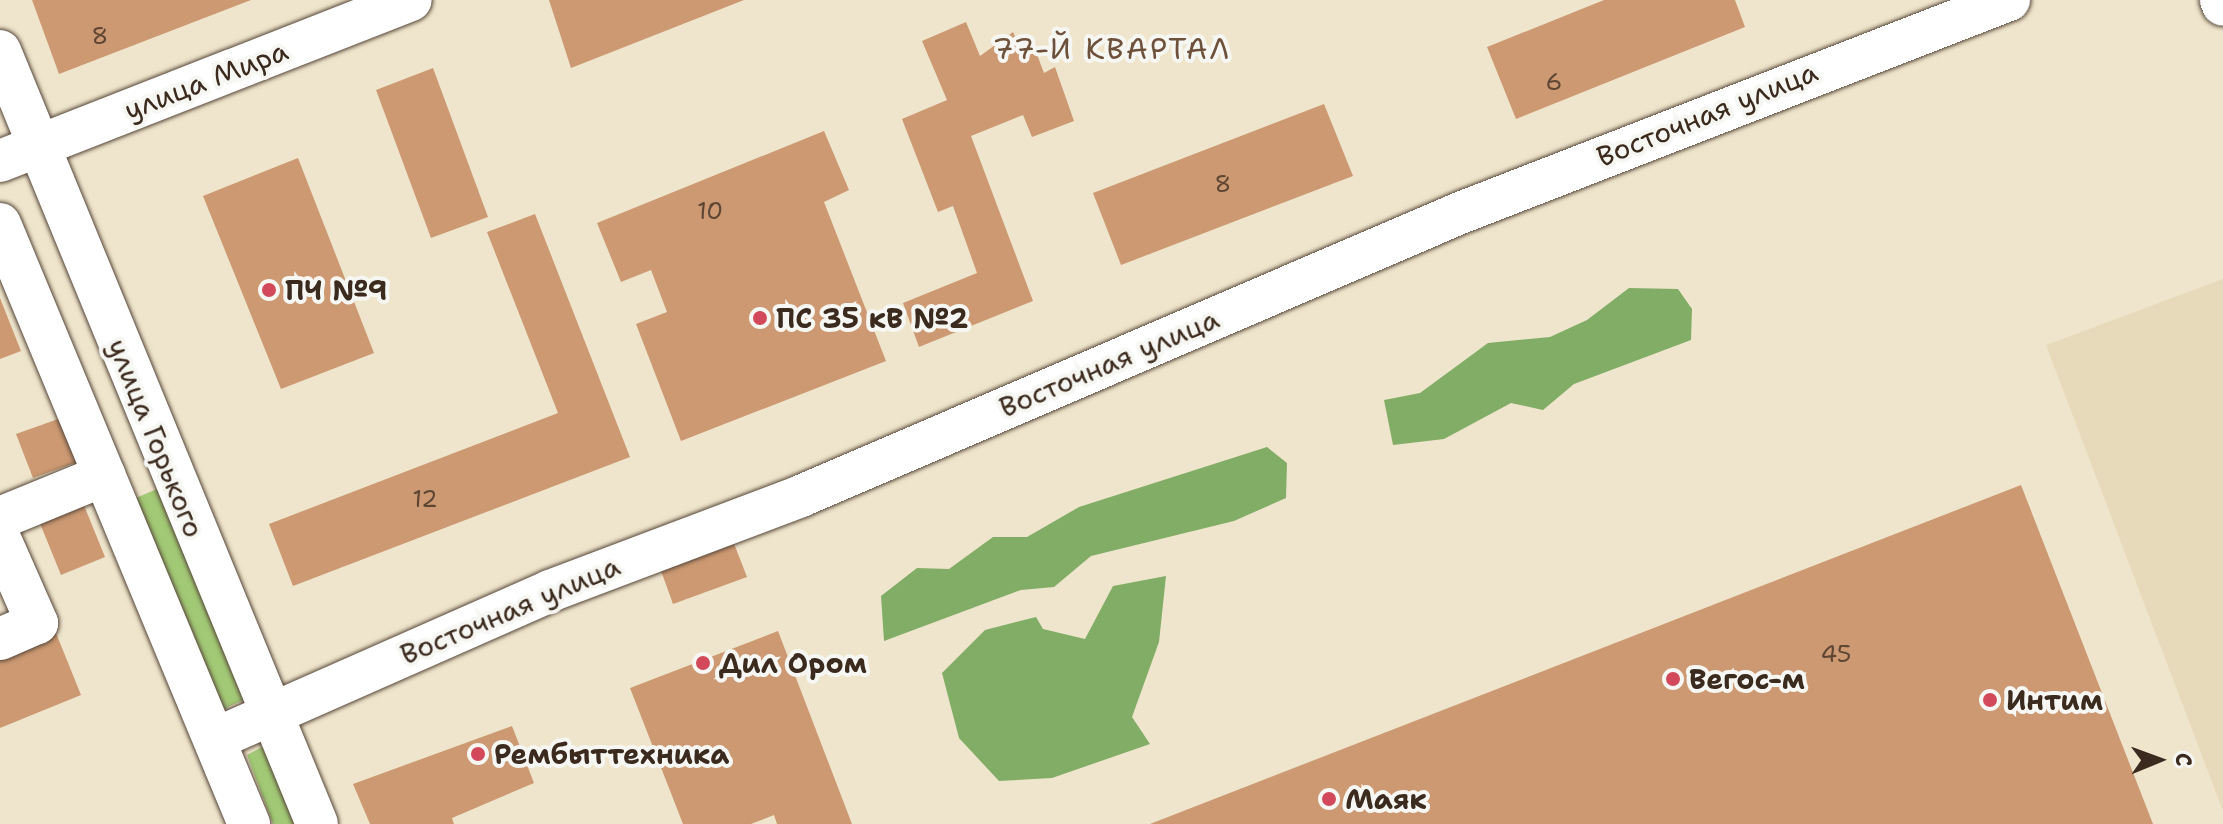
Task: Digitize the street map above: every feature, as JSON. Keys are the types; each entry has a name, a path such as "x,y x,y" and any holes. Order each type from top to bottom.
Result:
{"street":[{"name":"улица Мира","path":"18,153 411,0"},
{"name":"Восточная улица","path":"215,739 550,591 815,490 1475,207 2009,0"},
{"name":"улица Горького","path":"0,51 18,153 271,712 317,824"},
{"path":"0,224 249,824"},
{"path":"0,518 105,475"},
{"path":"0,539 37,623 0,639"}],"shaded area":[{"path":"2223,279 2223,811 2046,345"}],"green space":[{"path":"1629,288 1678,289 1692,309 1691,340 1574,384 1543,410 1511,403 1444,439 1393,445 1384,400 1420,393 1488,343 1550,337 1587,320"},
{"path":"1267,447 1287,463 1286,498 1234,521 1091,556 1054,587 1021,590 884,641 881,596 917,568 949,569 993,537 1027,537 1079,507"},
{"path":"159,488 248,698 223,709 136,498"},
{"path":"1166,576 1159,642 1132,717 1150,744 1052,778 999,781 959,738 942,673 985,630 1036,617 1043,629 1085,639 1113,586"},
{"path":"266,745 298,824 273,824 247,755"}],"building":[{"path":"32,0 251,0 59,74"},
{"path":"549,0 744,0 571,68"},
{"path":"1604,0 1735,0 1745,27 1516,119 1487,47"},
{"path":"966,22 980,56 1013,32 1022,52 1033,44 1044,73 1055,67 1074,121 1032,137 1023,115 971,136 1033,301 919,347 903,303 977,273 953,206 938,212 902,119 947,100 922,41"},
{"path":"433,68 488,217 431,238 376,90"},
{"path":"1324,104 1353,176 1121,265 1093,193"},
{"name":"ПС 35 кВ №2","path":"824,131 849,190 824,202 886,361 681,441 636,324 667,312 651,270 621,282 597,223"},
{"path":"298,158 374,353 281,389 203,196"},
{"path":"535,214 630,457 293,586 269,524 558,413 487,232"},
{"path":"0,298 21,351 0,359"},
{"path":"61,418 77,462 33,478 16,434"},
{"path":"2021,485 2153,824 1150,824"},
{"path":"81,498 105,557 61,575 37,516"},
{"path":"733,541 747,577 673,604 660,568"},
{"path":"778,631 852,824 777,824 774,815 751,824 683,824 630,688"},
{"path":"56,633 81,695 0,728 0,655"},
{"name":"Рембыттехника","path":"512,726 534,783 452,818 454,824 370,824 353,784"}],"place":[{"name":"ПЧ №9","path":"269,290"},
{"name":"ПС 35 кВ №2","path":"760,318"},
{"name":"Дил Ором","path":"703,663"},
{"name":"Вегос-м","path":"1673,679"},
{"name":"Интим","path":"1990,700"},
{"name":"Рембыттехника","path":"478,754"},
{"name":"Маяк","path":"1329,799"}],"district":[{"name":"77-Й КВАРТАЛ","path":"1112,49"}]}
